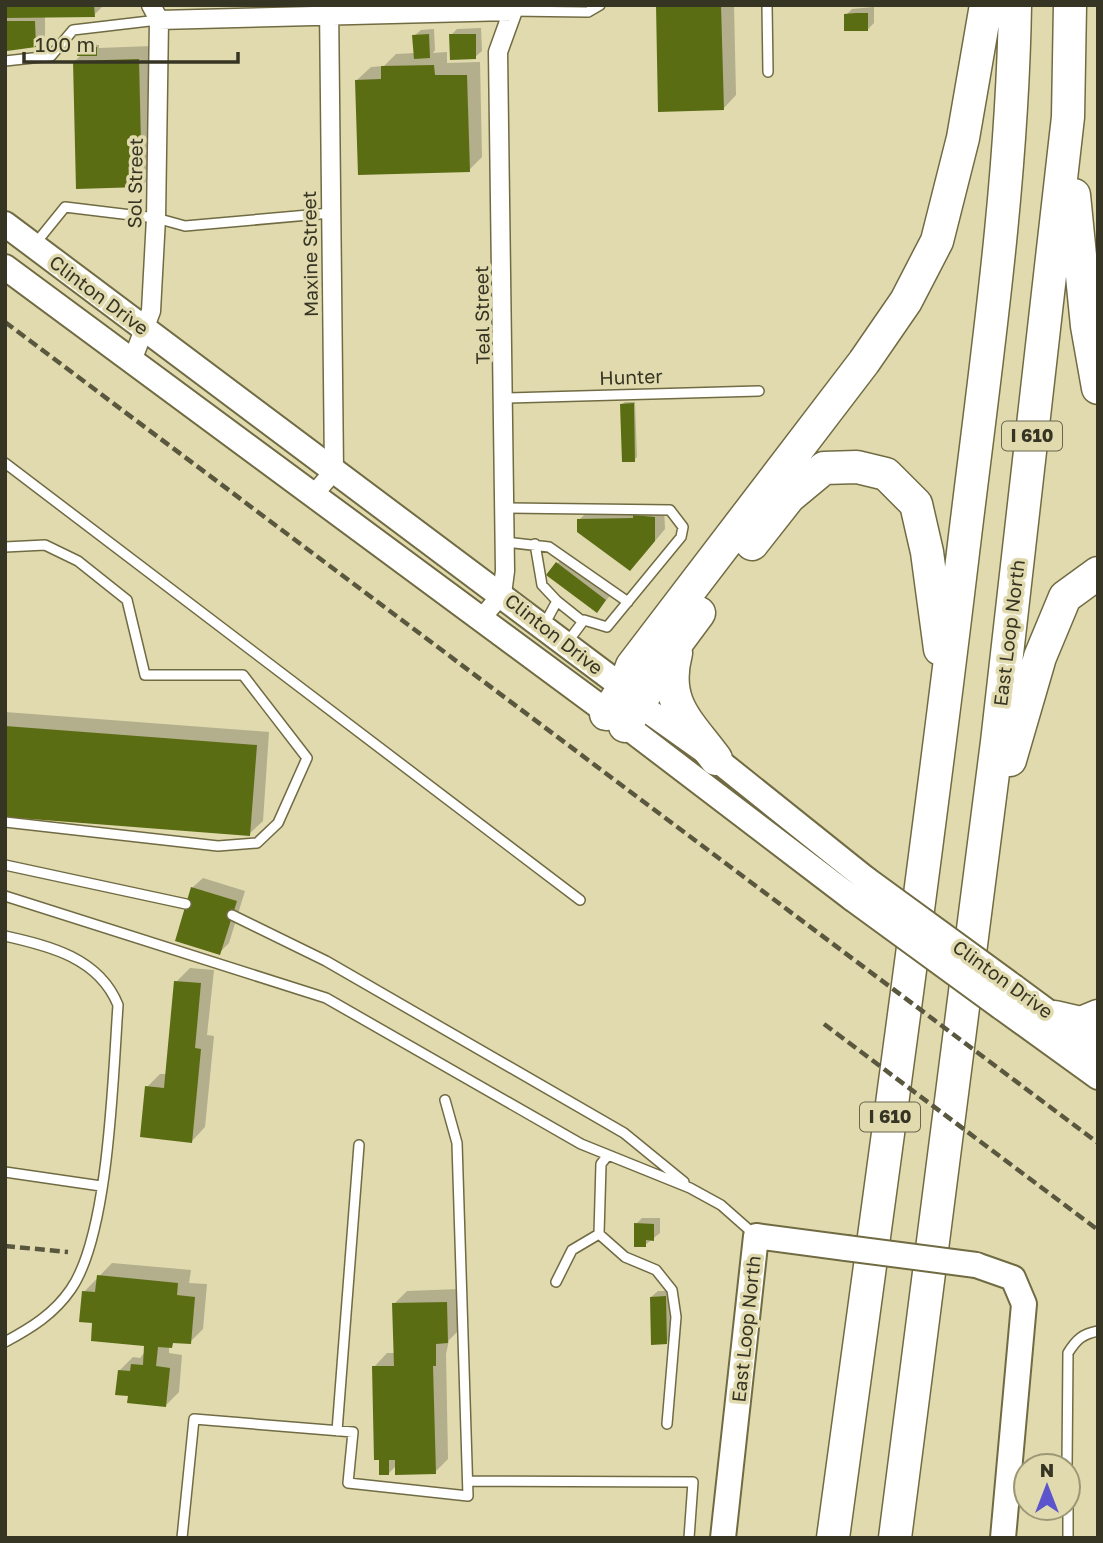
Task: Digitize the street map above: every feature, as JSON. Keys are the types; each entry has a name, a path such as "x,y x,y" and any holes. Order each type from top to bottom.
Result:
{"highway":[{"path":"624,708 632,666 864,362 906,300 937,241 963,138 986,5"},
{"name":"I 610","path":"833,1538 946,695 1013,110 1015,5"},
{"name":"East Loop North","path":"895,1538 997,742 1068,117 1070,5"},
{"path":"1068,117 1078,247 1087,326 1098,388"},
{"path":"624,708 789,497 824,468 858,467 886,474 916,504 927,552 946,695"},
{"path":"979,866 1040,657 1065,597 1098,573"},
{"path":"679,640 670,676 674,704 716,759"},
{"path":"1055,1017 1081,1023 1098,1016"}],"main road":[{"name":"Clinton Drive","path":"5,224 544,626 566,644 624,708 860,889 1007,997 1098,1077"},
{"name":"Clinton Drive","path":"5,267 314,494 480,620 624,708 716,759 860,889"},
{"name":"Clinton Drive","path":"1007,997 1055,1017 1098,1048"},
{"name":"East Loop North","path":"723,1538 756,1236 976,1265 1013,1278 1024,1304 1003,1538"}],"street":[{"path":"155,13 513,8"},
{"name":"Teal Street","path":"502,594 505,542 505,398 498,52 513,8"},
{"name":"Maxine Street","path":"329,10 334,471"},
{"name":"Sol Street","path":"132,361 151,312 156,218 155,13"},
{"path":"314,494 334,471"},
{"path":"480,620 502,594"}],"lane":[{"path":"513,8 588,12 600,5"},
{"path":"767,5 768,72"},
{"path":"5,61 51,56 73,30 155,13"},
{"path":"34,246 65,207 156,218 185,226 331,213"},
{"name":"Hunter","path":"505,398 759,391"},
{"path":"5,463 580,900"},
{"path":"505,508 670,510 683,527 681,537 607,627 582,621 556,601 542,585 535,544"},
{"path":"505,542 549,547 628,602"},
{"path":"5,547 45,545 78,561 127,600 145,675 243,675 307,758 278,823 257,843 218,846 5,822"},
{"path":"544,626 556,601"},
{"path":"566,644 582,621"},
{"path":"5,866 186,904"},
{"path":"5,896 326,998 581,1144 690,1188 721,1205 756,1236"},
{"path":"232,915 326,961 624,1133 690,1188"},
{"path":"5,936 41,944 68,955 106,980 118,1005 95,1232 72,1288 42,1322 5,1342"},
{"path":"182,1538 194,1419 353,1432 348,1483 468,1496 457,1143 445,1101"},
{"path":"337,1431 359,1145"},
{"path":"598,1234 601,1164 608,1155"},
{"path":"5,1172 101,1186"},
{"path":"556,1282 572,1250 598,1234"},
{"path":"598,1234 625,1257 656,1270 672,1290 676,1318 667,1423"},
{"path":"1067,1452 1068,1353 1075,1341 1086,1333 1098,1331"},
{"path":"468,1481 693,1482 689,1538"}],"building":[{"path":"5,5 94,5 95,17 5,18"},
{"path":"656,5 721,5 724,110 658,112"},
{"path":"868,13 868,31 844,31 844,14"},
{"path":"5,21 35,21 36,47 7,51"},
{"path":"429,34 430,58 414,59 412,35"},
{"path":"449,34 476,34 476,59 450,60"},
{"path":"77,46 97,47 97,56 77,56"},
{"path":"139,59 142,187 76,189 73,61"},
{"path":"434,65 435,75 467,75 470,172 358,175 355,80 381,79 381,66"},
{"path":"634,403 635,462 622,462 620,404"},
{"path":"633,515 655,517 655,541 630,571 577,532 577,519 633,518"},
{"path":"556,562 606,600 597,613 546,575"},
{"path":"5,726 257,745 250,836 5,817"},
{"path":"191,887 237,901 220,955 175,941"},
{"path":"174,981 201,983 195,1048 201,1049 192,1143 140,1137 145,1086 164,1088"},
{"path":"634,1223 654,1224 654,1241 646,1240 646,1247 634,1247"},
{"path":"97,1275 178,1283 177,1295 195,1297 191,1344 173,1343 172,1348 158,1347 156,1366 170,1368 166,1407 127,1403 128,1396 115,1395 118,1370 130,1371 131,1364 143,1365 144,1346 91,1341 92,1323 79,1322 82,1291 95,1292"},
{"path":"666,1296 667,1344 651,1345 650,1297"},
{"path":"447,1302 448,1343 436,1344 436,1366 433,1366 436,1474 395,1475 395,1460 389,1460 389,1475 379,1475 379,1460 374,1460 372,1366 394,1366 392,1303"}],"railway":[{"path":"5,322 1098,1143"},
{"path":"824,1024 1098,1230"},
{"path":"5,1246 68,1252"}]}
